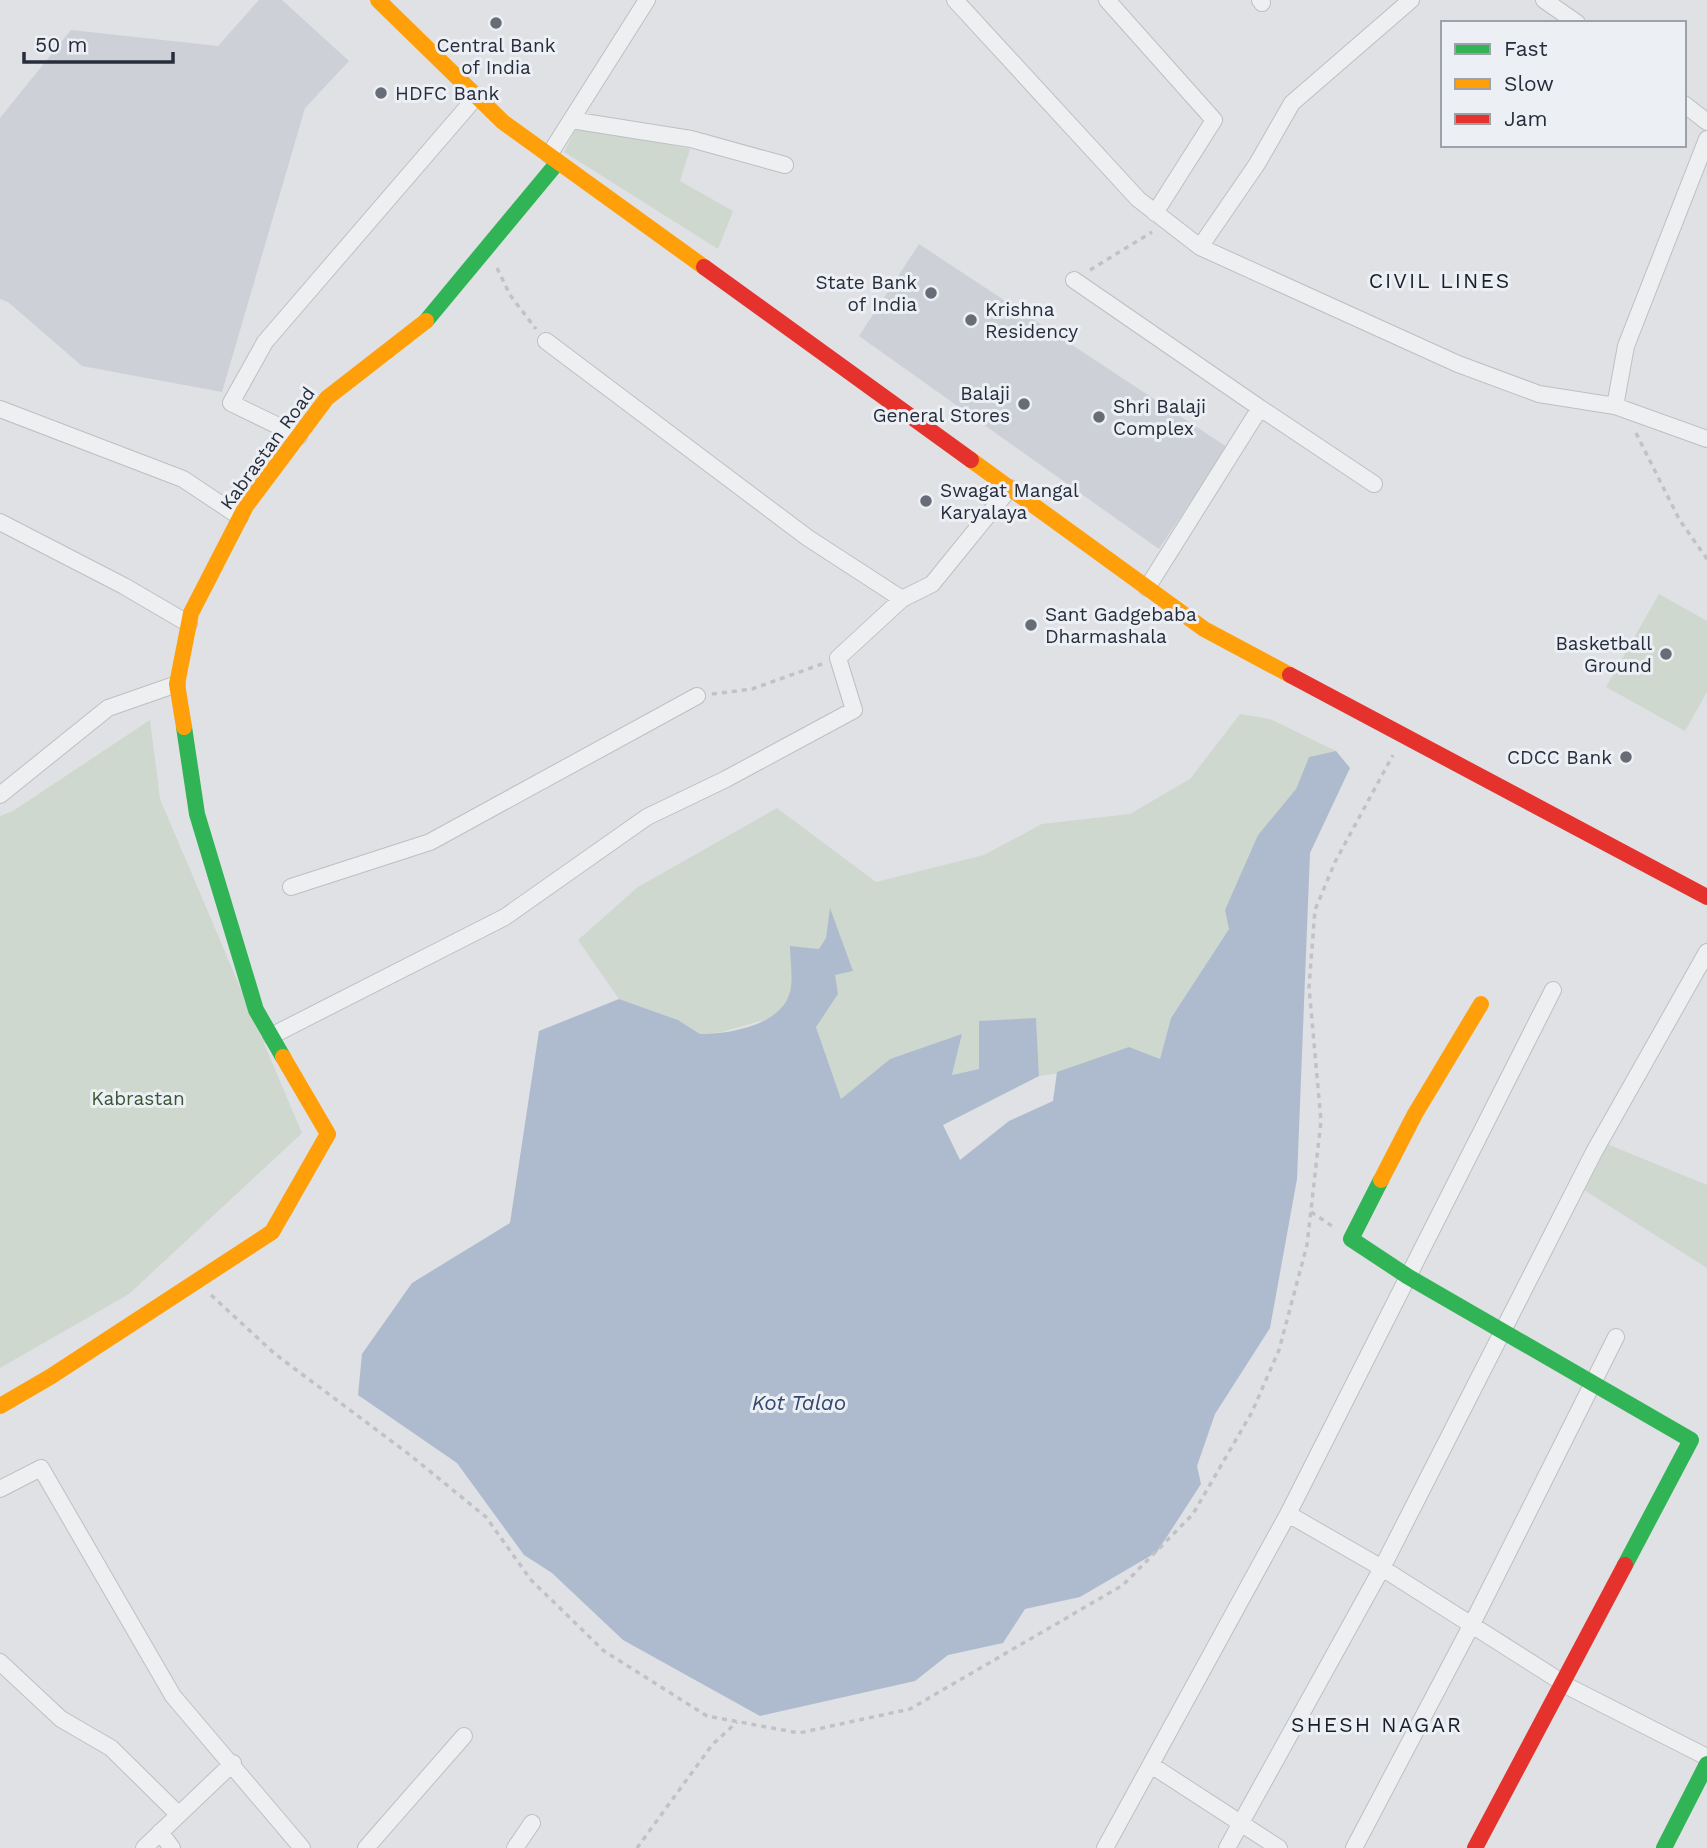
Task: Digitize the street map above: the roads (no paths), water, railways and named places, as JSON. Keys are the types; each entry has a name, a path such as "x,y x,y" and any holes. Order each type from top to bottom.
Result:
{"main road":[{"path":"378,0 502,122 1204,629 1707,897"},
{"name":"Kabrastan Road","path":"0,1406 50,1377 272,1232 328,1134 256,1010 197,814 177,684 191,612 240,517 327,398 420,328 486,248 553,159"},
{"path":"1475,1848 1691,1440 1503,1329 1406,1276 1352,1239 1415,1114 1481,1004"},
{"path":"1664,1848 1707,1764"}],"street":[{"path":"553,159 571,120 648,0"},
{"path":"955,0 1138,200 1200,247 1458,364 1539,394 1619,408 1707,439"},
{"path":"1107,0 1214,120 1161,217"},
{"path":"1200,247 1257,164 1292,103 1412,0"},
{"path":"1544,0 1574,21"},
{"path":"299,436 231,403 265,342 476,97"},
{"path":"1686,106 1707,122"},
{"path":"571,120 691,139 785,165"},
{"path":"1619,408 1626,346 1707,139"},
{"path":"1074,280 1374,484"},
{"path":"546,341 808,538 902,598"},
{"path":"1147,588 1260,408"},
{"path":"0,409 183,479 240,517"},
{"path":"271,1036 505,917 647,817 726,779 854,710 838,658 902,598 932,584 1010,488"},
{"path":"0,522 124,586 189,624"},
{"path":"0,795 108,708 177,684"},
{"path":"291,887 430,842 697,696"},
{"path":"1227,1848 1382,1568 1594,1152 1707,952"},
{"path":"1105,1848 1288,1514 1406,1276 1553,990"},
{"path":"1354,1848 1472,1624 1615,1337"},
{"path":"0,1489 41,1468 173,1696 233,1763 302,1848"},
{"path":"1288,1514 1382,1568 1563,1682 1707,1757"},
{"path":"0,1662 61,1719 111,1748 178,1815"},
{"path":"366,1848 464,1736"},
{"path":"144,1848 233,1763"},
{"path":"1151,1765 1279,1848"},
{"path":"515,1848 532,1823"},
{"path":"160,1832 172,1848"}],"water":[{"name":"Kot Talao","path":"1336,751 1350,768 1310,853 1297,1179 1270,1328 1215,1414 1197,1466 1201,1484 1157,1552 1080,1597 1025,1609 1003,1643 948,1655 915,1681 760,1716 623,1640 552,1573 524,1555 457,1463 358,1395 362,1354 412,1283 510,1223 539,1031 619,999 678,1020 700,1034 738,1030 764,1021 783,1006 789,995 792,977 790,946 819,949 826,938 830,908 853,971 835,975 838,994 816,1027 841,1099 890,1059 962,1034 952,1075 979,1069 979,1021 1036,1018 1039,1076 943,1125 960,1160 1009,1121 1053,1101 1057,1072 1129,1047 1160,1059 1171,1018 1229,929 1225,910 1258,835 1296,789 1309,757"}],"place":[{"name":"Central Bank of India","path":"496,23"},
{"name":"HDFC Bank","path":"381,93"},
{"name":"State Bank of India","path":"931,293"},
{"name":"Krishna Residency","path":"971,320"},
{"name":"Balaji General Stores","path":"1024,404"},
{"name":"Shri Balaji Complex","path":"1099,417"},
{"name":"Swagat Mangal Karyalaya","path":"926,501"},
{"name":"Sant Gadgebaba Dharmashala","path":"1031,625"},
{"name":"Basketball Ground","path":"1666,654"},
{"name":"CDCC Bank","path":"1626,757"}],"district":[{"name":"CIVIL LINES","path":"1440,281"},
{"name":"SHESH NAGAR","path":"1377,1725"}],"park label":[{"name":"Kabrastan","path":"138,1098"}]}
